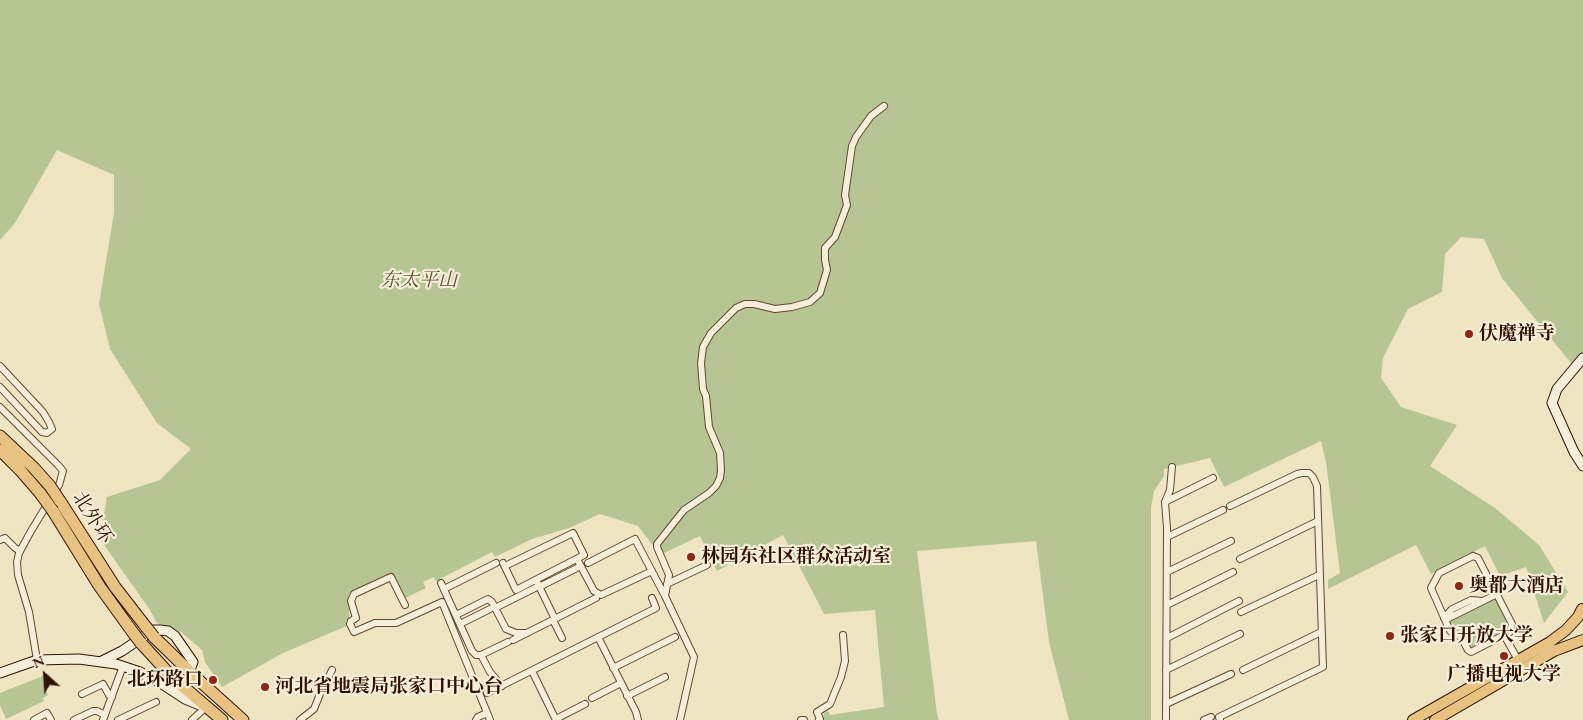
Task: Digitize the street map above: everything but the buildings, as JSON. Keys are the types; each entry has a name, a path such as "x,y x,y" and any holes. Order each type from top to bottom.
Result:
{"highway":[{"name":"北外环","path":"0,436 50,486 115,588 154,637 186,668"},
{"path":"0,450 40,493 100,587 137,639 172,677 222,720"},
{"path":"186,668 244,720"}],"main road":[{"path":"1582,606 1583,620"},
{"path":"1435,720 1539,654 1578,617 1582,606"},
{"path":"1413,720 1518,660 1583,640"}],"street":[{"path":"665,596 669,575 657,544 684,510 698,502 716,486 720,478 720,453 709,427 706,396 703,389 701,363 703,347 711,333 736,308 745,304 775,309 792,307 810,302 820,293 827,270 824,260 825,248 835,237 847,205 845,195 852,146 871,116 884,106"},
{"path":"1583,358 1557,389 1552,403 1574,452 1583,466"},
{"path":"0,366 43,412 50,422 52,429 47,433 42,432 0,387"},
{"path":"0,407 63,471 59,486 20,551 17,562 18,575 29,612 37,660"},
{"path":"1166,720 1167,536 1165,502 1170,490 1172,467"},
{"path":"1220,720 1219,717 1323,668 1317,486 1313,477 1309,474 1297,474 1230,506"},
{"path":"1165,502 1212,478"},
{"path":"1167,536 1223,510"},
{"path":"1240,559 1318,521"},
{"path":"460,624 537,585 584,555 573,533 501,564 443,586 472,651 476,655 481,655 596,598"},
{"path":"0,540 5,538 20,551"},
{"path":"588,563 635,538 694,657 680,720"},
{"path":"1167,572 1231,541"},
{"path":"1473,556 1478,558 1497,594 1512,624 1510,632 1471,652 1461,637 1450,631 1430,588 1439,574 1473,556"},
{"path":"577,559 594,592 601,596 652,571"},
{"path":"501,564 516,590 537,585 577,568"},
{"path":"667,584 707,565"},
{"path":"1167,605 1233,572"},
{"path":"1241,612 1320,575"},
{"path":"405,605 391,577 354,594 351,602 356,618 350,624 354,632 375,623 396,623 442,602 490,720"},
{"path":"537,585 562,638"},
{"path":"1445,619 1452,609 1471,600 1483,601 1497,594"},
{"path":"487,693 656,608 652,598"},
{"path":"456,615 488,600 492,602 492,609 506,628 516,633 527,632"},
{"path":"1167,638 1240,601"},
{"path":"100,662 122,651 154,630 160,630 168,631 175,636 193,662 191,667 186,668"},
{"path":"1243,670 1321,632"},
{"path":"1166,670 1240,634"},
{"path":"819,720 817,712 830,704 841,677 845,661 843,635"},
{"path":"1504,635 1518,660"},
{"path":"598,637 638,720"},
{"path":"614,668 675,637"},
{"path":"481,655 490,672 502,686"},
{"path":"0,673 37,660 79,659 123,666 162,684 185,699 206,707 192,720"},
{"path":"74,720 93,711 97,711 104,718 123,666"},
{"path":"300,720 314,709 332,670"},
{"path":"532,670 556,719 585,704"},
{"path":"1166,704 1231,674"},
{"path":"627,696 665,677"},
{"path":"592,698 621,683"},
{"path":"82,694 103,684 112,697"},
{"path":"118,720 156,702"},
{"path":"34,720 47,713 51,720"},
{"path":"476,720 487,713"},
{"path":"1204,720 1211,717"}],"green space":[{"name":"东太平山","path":"0,0 1583,0 1583,362 1575,368 1502,278 1484,239 1461,237 1445,254 1442,292 1408,309 1383,358 1381,378 1401,407 1457,425 1430,466 1495,508 1539,545 1568,592 1544,623 1526,567 1500,576 1485,546 1431,574 1416,545 1328,589 1328,580 1340,573 1326,462 1321,441 1224,487 1210,458 1164,469 1164,476 1154,491 1151,507 1151,720 1069,720 1049,642 1036,541 917,551 939,720 822,720 824,713 828,711 830,715 884,707 875,610 824,614 783,535 717,571 700,536 664,553 654,547 638,526 600,514 569,528 532,539 495,557 492,552 436,581 434,577 423,582 426,588 405,598 392,573 349,594 349,625 283,653 222,687 205,662 202,650 181,632 157,623 150,610 100,539 107,497 160,480 191,449 157,423 110,349 99,304 114,213 114,175 57,150 15,223 0,240"},
{"path":"1496,598 1509,624 1507,629 1469,649 1453,630 1449,621"},
{"path":"48,674 54,685 45,689 48,695 43,698 44,701 6,719 0,705 0,693"}],"place":[{"name":"伏魔禅寺","path":"1469,334"},
{"name":"林园东社区群众活动室","path":"691,557"},
{"name":"奥都大酒店","path":"1459,586"},
{"name":"张家口开放大学","path":"1390,636"},
{"name":"广播电视大学","path":"1504,656"},
{"name":"北环路口","path":"213,680"},
{"name":"河北省地震局张家口中心台","path":"265,687"}]}
